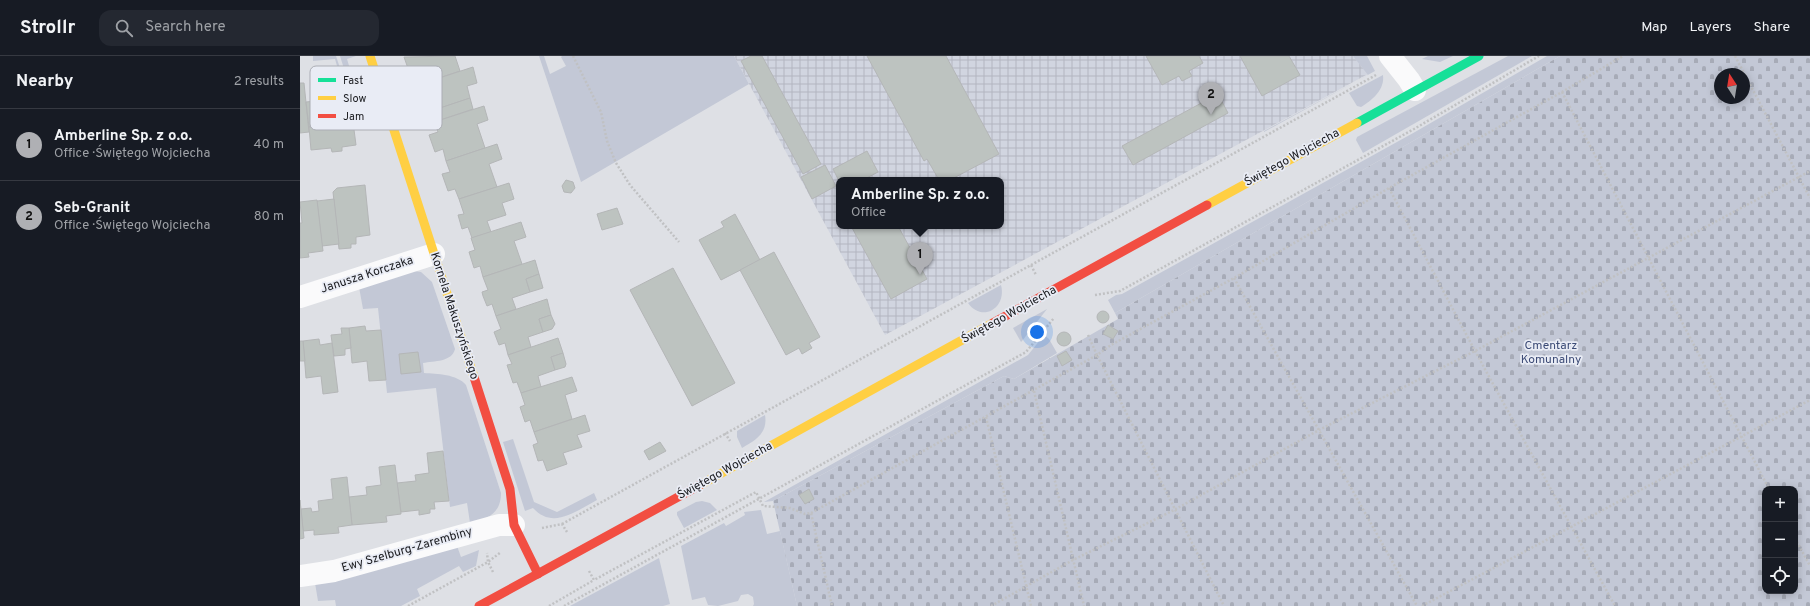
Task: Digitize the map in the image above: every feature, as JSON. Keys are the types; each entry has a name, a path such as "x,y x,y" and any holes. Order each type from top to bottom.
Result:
{"street":[{"name":"Kornela Makuszyńskiego","path":"370,56 373,66"},
{"name":"Świętego Wojciecha","path":"479,606 1479,56"},
{"path":"1384,65 1409,80 1415,90"},
{"name":"Kornela Makuszyńskiego","path":"394,130 510,489 513,505 514,525 538,574"},
{"name":"Janusza Korczaka","path":"300,297 434,254"},
{"name":"Ewy Szelburg-Zarembiny","path":"300,576 341,569 499,525 514,525"}],"path":[{"path":"573,56 601,112 607,142 616,163 630,185 680,242"},
{"path":"1090,298 1095,295 1120,291 1407,133 1539,56"},
{"path":"549,606 756,492 763,506 790,508 805,514 811,513 1034,392 1097,355 1111,345 1234,278 1389,188 1562,92 1623,56"},
{"path":"1735,56 1810,198"},
{"path":"539,530 562,524 1030,265 1384,65"},
{"path":"1562,92 1767,486"},
{"path":"991,606 1073,560 1174,510 1319,430 1475,350 1810,172"},
{"path":"1389,188 1475,350 1615,606"},
{"path":"1030,265 1038,278"},
{"path":"1234,278 1416,606"},
{"path":"564,606 1026,352 1053,319"},
{"path":"1088,335 1174,510 1224,606"},
{"path":"1034,392 1084,606"},
{"path":"1422,606 1810,400"},
{"path":"986,417 1031,606"},
{"path":"811,513 832,606"},
{"path":"562,524 569,535"},
{"path":"1798,544 1810,566"},
{"path":"487,546 488,562 494,575"},
{"path":"408,606 488,562 503,551"},
{"path":"588,568 594,580"}],"shaded area":[{"path":"734,56 1353,56 1368,74 885,335"}],"green space":[{"path":"313,56 336,56 339,66 337,66 335,59 313,61"},
{"path":"340,56 356,56 347,59 349,66 343,66"},
{"path":"539,56 544,56 550,74 566,66 561,57 562,56 734,56 749,84 581,182"},
{"path":"1353,56 1367,56 1375,71 1368,75"},
{"path":"1428,56 1453,56 1440,62 1422,59"},
{"path":"1508,56 1532,56 1363,153 1356,140 1357,137"},
{"path":"1547,56 1560,56 1115,313 1108,300 1116,295 1122,294 1415,132"},
{"name":"Cmentarz Komunalny","path":"1560,56 1810,56 1810,606 797,606 773,501 1004,376 1014,379 1118,319 1115,313"},
{"path":"1383,75 1382,85 1377,94 1361,107 1357,106 1349,93"},
{"path":"1354,82 1264,132 1264,131"},
{"path":"414,271 421,272 432,282 455,349 446,359 423,363 424,373 441,374 452,377 462,381 466,385 501,493 499,506 496,511 482,520 470,523 467,503 450,507 436,388 387,393 378,308 363,309 359,287"},
{"path":"1001,285 1002,293 1000,300 997,306 992,310 980,312 968,303"},
{"path":"1047,309 1022,341 1021,342 1013,328"},
{"path":"1044,335 1049,339 1057,353 1014,379 1004,376 773,501 764,502 1028,355"},
{"path":"765,415 765,427 763,431 756,439 742,448 737,437 737,431"},
{"path":"513,439 534,502 557,512 594,493 597,500 573,513 557,518 548,518 533,508 525,511 503,442"},
{"path":"702,501 710,503 717,510 684,528 677,515 677,512 696,502"},
{"path":"761,510 767,534 780,531 797,606 753,606 753,597 748,594 741,595 738,601 718,606 708,605 705,597 692,600 681,546 724,523 726,526 745,515 744,512"},
{"path":"457,546 461,557 479,550 476,566 463,572 459,566 417,589 420,596 401,606 336,606 335,600 318,601 315,583"},
{"path":"659,558 670,604 663,606 570,606"}],"building":[{"path":"455,56 460,71 442,77 442,66 407,66 404,57"},
{"path":"751,56 762,56 821,164 803,174 741,61"},
{"path":"867,56 946,56 999,154 956,177 937,177 927,159 924,161"},
{"path":"1146,56 1199,56 1203,63 1189,71 1192,76 1182,81 1179,76 1162,85"},
{"path":"1240,56 1289,56 1300,75 1262,96"},
{"path":"473,67 477,83 467,86 470,98 442,108 442,77"},
{"path":"300,83 304,83 309,132 300,133"},
{"path":"1218,94 1228,113 1133,165 1122,146"},
{"path":"470,98 473,109 442,120 442,107"},
{"path":"306,102 310,102 310,127 309,127"},
{"path":"484,106 488,120 477,124 485,148 446,161 443,149 435,152 429,135 438,132 437,130 442,130 442,119"},
{"path":"309,127 310,130 354,130 356,145 342,147 342,151 332,152 331,148 311,150"},
{"path":"497,144 502,159 489,164 497,187 459,199 455,189 448,191 442,174 450,172 446,161"},
{"path":"867,151 878,172 869,177 837,177 833,169"},
{"path":"825,165 836,186 812,199 801,177"},
{"path":"566,180 573,182 575,188 571,193 564,192 562,186"},
{"path":"509,183 514,199 502,203 506,215 487,221 491,232 472,238 468,227 462,229 458,215 464,214 459,199"},
{"path":"365,185 370,235 356,237 356,244 351,244 351,248 339,249 333,192 337,188"},
{"path":"334,199 339,244 322,246 317,201"},
{"path":"317,200 323,251 308,253 309,257 300,258 300,223 302,223 300,202"},
{"path":"617,208 623,224 602,230 597,214"},
{"path":"735,214 760,260 721,280 699,240 724,227 721,222"},
{"path":"521,222 526,237 514,241 522,264 483,277 480,266 474,268 469,252 475,250 471,238"},
{"path":"853,229 900,229 927,279 891,299"},
{"path":"774,252 820,337 809,343 812,348 802,354 799,348 786,355 740,270"},
{"path":"535,260 539,274 526,279 530,292 512,298 516,309 496,316 492,304 487,306 483,296 482,292 488,290 483,277"},
{"path":"673,268 735,383 692,406 630,290"},
{"path":"539,274 543,288 530,292 526,279"},
{"path":"547,299 551,315 539,319 543,332 528,337 531,347 508,355 505,343 499,345 494,332 501,329 496,316"},
{"path":"1101,311 1105,311 1109,317 1105,323 1101,323 1097,319 1097,315"},
{"path":"551,315 555,324 552,329 543,332 539,319"},
{"path":"1108,325 1118,331 1113,339 1103,334"},
{"path":"365,326 366,331 381,330 386,380 369,381 367,361 352,363 349,328"},
{"path":"341,328 349,328 351,348 345,349 345,355 334,356 331,335 342,334"},
{"path":"1064,332 1069,334 1071,339 1069,344 1064,346 1059,344 1057,339 1059,334"},
{"path":"558,338 563,353 551,357 555,370 538,376 541,387 521,393 517,382 513,383 507,365 512,364 508,355"},
{"path":"319,339 320,345 332,343 338,392 323,394 321,376 306,378 303,341"},
{"path":"300,341 303,341 305,361 300,361"},
{"path":"1066,351 1072,360 1062,366 1057,356"},
{"path":"418,352 421,372 401,374 399,354"},
{"path":"563,353 566,364 565,367 555,370 551,357"},
{"path":"572,377 577,391 565,395 572,419 534,432 530,420 525,422 520,407 525,405 521,393"},
{"path":"585,415 590,431 577,435 582,447 563,453 567,464 547,471 543,460 538,461 533,445 538,443 534,432"},
{"path":"660,442 666,451 649,460 644,451"},
{"path":"443,451 449,501 434,502 435,509 430,509 430,513 419,515 419,510 401,512 397,483 416,481 415,475 429,473 427,453"},
{"path":"395,465 401,514 386,516 387,522 352,525 349,497 367,495 366,487 381,485 379,467"},
{"path":"347,477 352,525 338,527 339,533 314,535 314,530 303,531 301,509 311,508 312,512 319,511 318,501 333,499 331,479"},
{"path":"809,489 814,499 805,504 799,495"},
{"path":"300,500 304,538 300,539"}],"traffic: fast":[{"path":"1357,123 1479,56"}],"traffic: slow":[{"path":"370,56 373,66"},
{"path":"1207,205 1357,123"},
{"path":"394,130 474,377"},
{"path":"700,485 993,323"}],"traffic: jam":[{"path":"993,323 1207,205"},
{"path":"474,377 510,489 514,525 538,574"},
{"path":"479,606 700,485"}],"place":[{"name":"Seb-Granit","path":"1211,115"},
{"name":"Amberline Sp. z o.o.","path":"920,275"}]}
